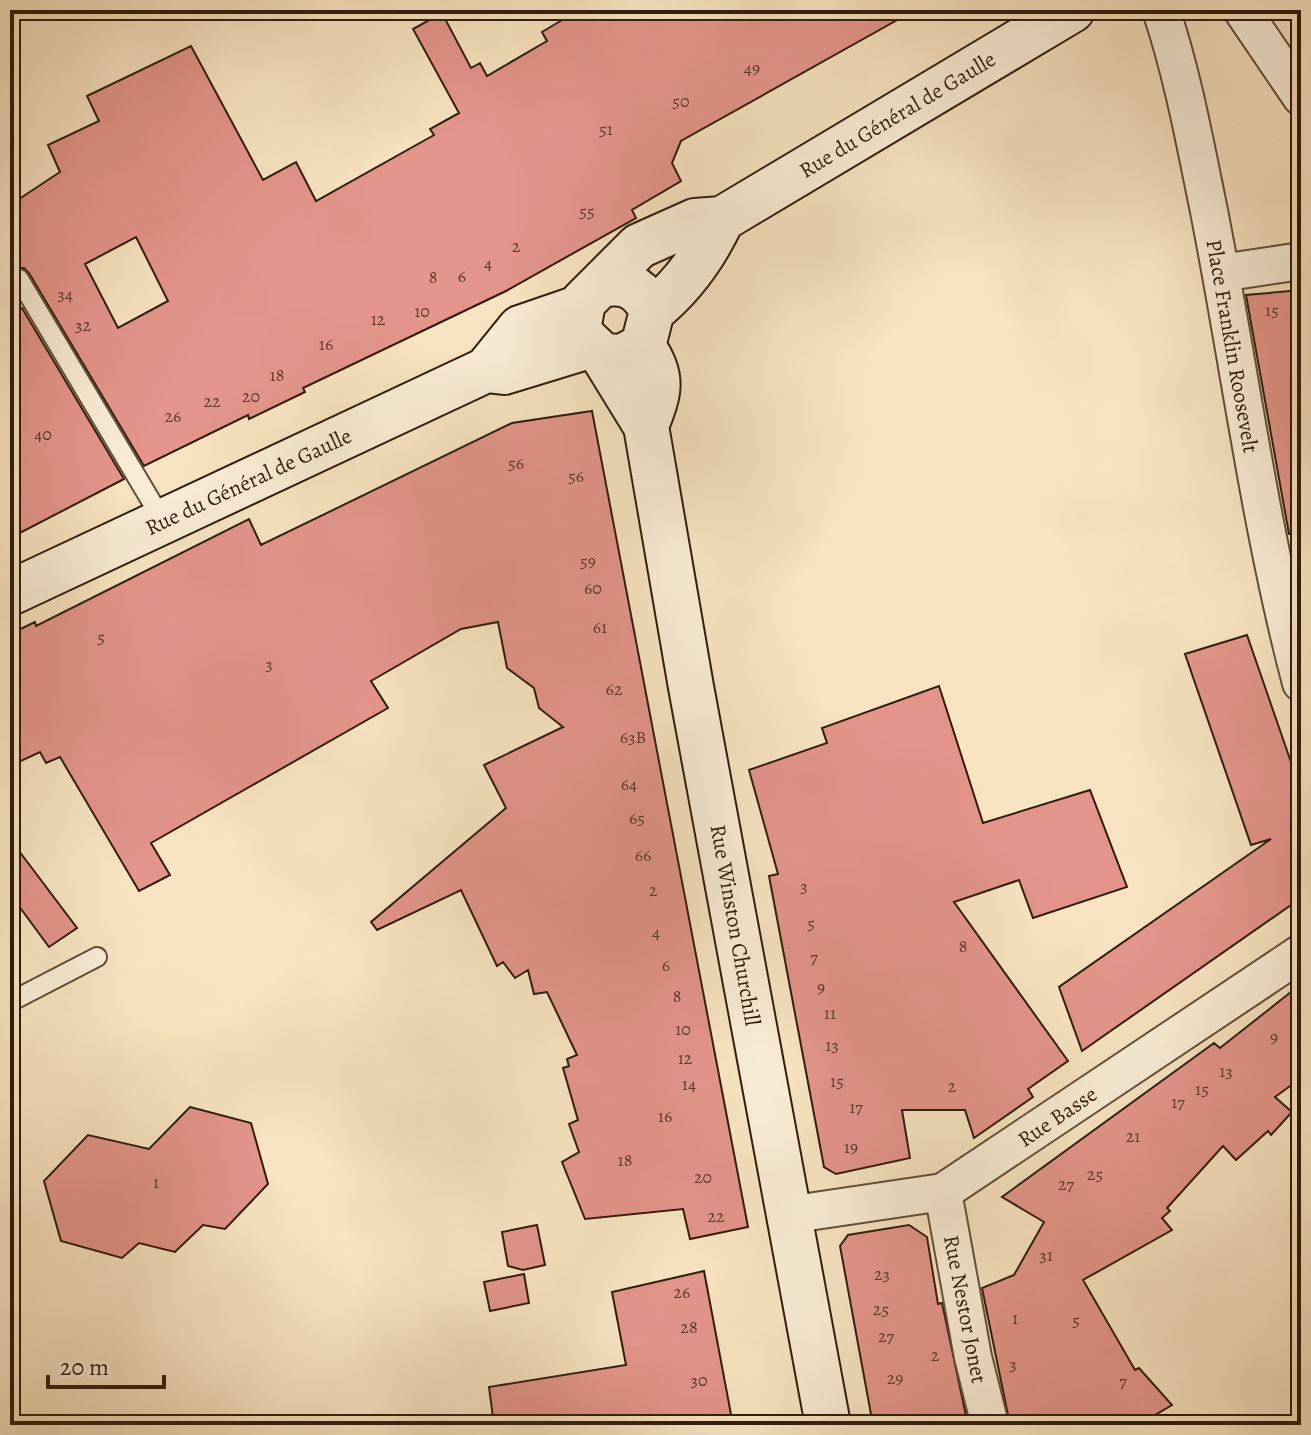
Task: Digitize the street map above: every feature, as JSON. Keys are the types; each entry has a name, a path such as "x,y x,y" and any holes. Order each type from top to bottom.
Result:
{"main road":[{"name":"Rue du Général de Gaulle","path":"722,219 1072,10"},
{"path":"722,219 710,245 668,299 612,325 639,246 695,221 722,219"},
{"name":"Rue du Général de Gaulle","path":"10,593 486,370 520,328 612,325"},
{"name":"Rue Winston Churchill","path":"612,325 657,368 656,400 646,426 828,1425"}],"street":[{"name":"Place Franklin Roosevelt","path":"1161,10 1180,67 1221,273 1274,580 1301,683"},
{"path":"1242,10 1301,97"},
{"path":"1221,273 1301,261"},
{"name":"Rue Basse","path":"788,1215 943,1192 1301,953"},
{"name":"Rue Nestor Jonet","path":"943,1192 973,1357 990,1425"}],"lane":[{"path":"19,279 163,521"},
{"path":"10,1002 97,957"}],"building":[{"path":"579,10 915,10 681,141 672,163 681,181 632,210 636,218 506,291 303,388 305,392 249,419 248,415 144,466 29,273 24,268 14,268 10,261 10,205 60,172 48,145 99,121 87,96 191,46 263,180 296,162 316,201 434,135 430,129 459,113 413,29 442,13 471,68 480,63 487,76 547,41 542,32","holes":["136,237 168,301 118,328 85,264"]},
{"path":"1301,290 1301,533 1289,534 1246,295"},
{"path":"22,308 124,479 10,538 10,314"},
{"path":"592,411 748,1227 690,1239 683,1209 585,1219 562,1162 579,1152 569,1124 578,1120 563,1068 569,1066 567,1059 577,1055 547,992 534,994 528,970 515,978 503,962 497,966 461,890 377,930 371,922 506,808 484,765 563,727 539,708 534,688 507,668 498,622 461,629 371,681 388,708 151,843 170,875 139,891 60,757 46,763 40,752 10,766 10,634 35,622 36,626 249,519 261,545 512,423"},
{"path":"1247,635 1301,791 1301,898 1082,1051 1059,987 1271,839 1251,845 1185,654"},
{"path":"939,686 983,823 1090,790 1127,887 1033,918 1019,880 954,902 1068,1061 1028,1089 1033,1097 974,1138 965,1110 902,1110 910,1158 836,1174 824,1167 769,876 778,874 749,770 827,743 822,728"},
{"path":"10,839 77,928 49,947 10,894"},
{"path":"1301,984 1301,1078 1275,1097 1292,1112 1271,1135 1268,1131 1236,1160 1223,1146 1167,1208 1170,1211 1162,1218 1172,1230 1083,1280 1135,1370 1139,1368 1172,1405 1138,1425 1010,1425 982,1288 1014,1275 1044,1222 1002,1197 1214,1043 1220,1048"},
{"path":"190,1107 251,1123 268,1184 225,1229 203,1225 175,1252 139,1243 122,1258 61,1241 44,1181 88,1135 149,1149"},
{"path":"537,1225 545,1265 523,1270 508,1266 502,1232"},
{"path":"909,1225 927,1237 938,1304 942,1303 968,1425 873,1425 840,1246 848,1235"},
{"path":"704,1271 733,1425 494,1425 489,1387 626,1365 612,1292"},
{"path":"524,1274 529,1303 490,1311 484,1282"}]}
